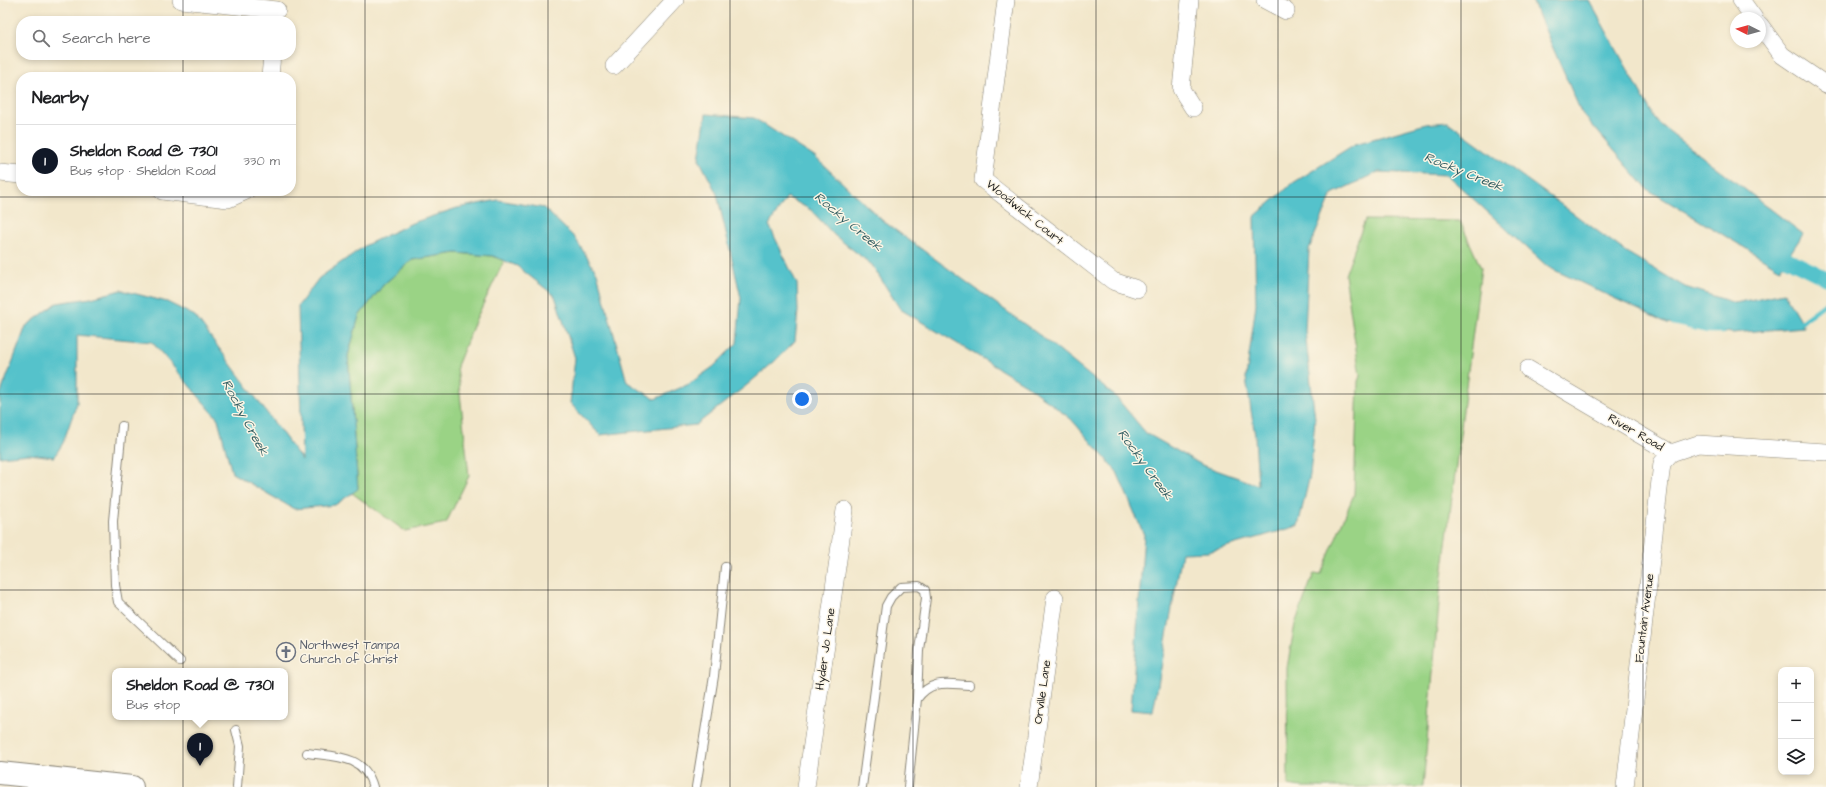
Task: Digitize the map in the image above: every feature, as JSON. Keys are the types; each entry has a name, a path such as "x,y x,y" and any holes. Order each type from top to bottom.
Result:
{"main road":[{"path":"0,773 126,787"}],"street":[{"path":"182,0 277,10"},
{"path":"614,66 675,0"},
{"name":"Woodwick Court","path":"1006,0 983,180 1113,281 1137,289"},
{"path":"1190,0 1181,89 1193,108"},
{"path":"1265,0 1286,11"},
{"path":"1741,0 1750,12"},
{"path":"1766,34 1782,55 1826,86"},
{"path":"270,72 272,60"},
{"path":"0,173 16,175"},
{"path":"203,196 228,199 235,196"},
{"name":"River Road","path":"1528,369 1672,453 1698,444 1826,452"},
{"name":"Fountain Avenue","path":"1624,787 1662,463 1672,453"},
{"name":"Hyder Jo Lane","path":"806,787 845,510"},
{"name":"Orville Lane","path":"1029,787 1055,598"}],"lane":[{"path":"122,426 113,521 115,585 118,602 180,660"},
{"path":"696,787 714,676 725,567"},
{"path":"862,787 886,606 891,597 901,586 919,586 925,590 926,598 919,650 917,699 908,787"},
{"path":"917,699 924,690 939,683 970,685"},
{"path":"236,730 240,746 237,787"},
{"path":"307,753 351,759 364,768 373,787"}],"green space":[{"path":"1365,220 1460,221 1481,268 1440,592 1423,787 1302,787 1288,785 1287,668 1295,624 1314,573 1321,574 1354,494 1358,381 1360,376 1345,275"},
{"path":"456,253 493,256 504,261 476,319 457,366 469,476 446,523 405,531 352,493 358,488 348,356 359,316 384,284 412,260"}],"water":[{"path":"1532,0 1589,0 1657,122 1803,234 1780,269 1647,189 1581,112"},
{"path":"706,114 754,118 816,158 883,221 1042,337 1116,397 1146,433 1202,465 1258,485 1255,436 1246,378 1256,304 1254,217 1293,183 1355,144 1426,124 1448,122 1626,252 1685,287 1735,303 1784,293 1804,327 1732,333 1667,323 1548,267 1447,175 1378,172 1332,194 1309,249 1305,331 1315,419 1310,475 1298,526 1208,552 1182,553 1153,712 1131,710 1144,535 1117,472 1071,419 1026,385 900,309 872,265 834,235 811,210 787,197 769,225 797,284 798,311 795,341 775,361 747,385 696,425 600,435 570,403 575,358 555,296 517,266 493,256 456,253 412,260 384,284 359,316 348,356 358,489 335,505 294,509 232,473 218,419 152,342 77,335 77,403 63,443 54,457 29,454 0,457 0,395 26,326 57,303 91,298 121,290 167,302 195,316 302,460 298,306 319,278 366,245 412,223 457,208 498,200 544,208 575,238 597,273 627,382 655,399 689,384 713,367 737,343 741,298 717,194 699,159"}],"waterway":[{"path":"1769,250 1826,278"},
{"name":"Rocky Creek","path":"1795,322 1802,321 1826,303"},
{"name":"Rocky Creek","path":"1673,323 1708,331 1723,331"}],"place":[{"name":"Northwest Tampa Church of Christ","path":"286,652"},
{"name":"Sheldon Road @ 7301","path":"200,766"}]}
